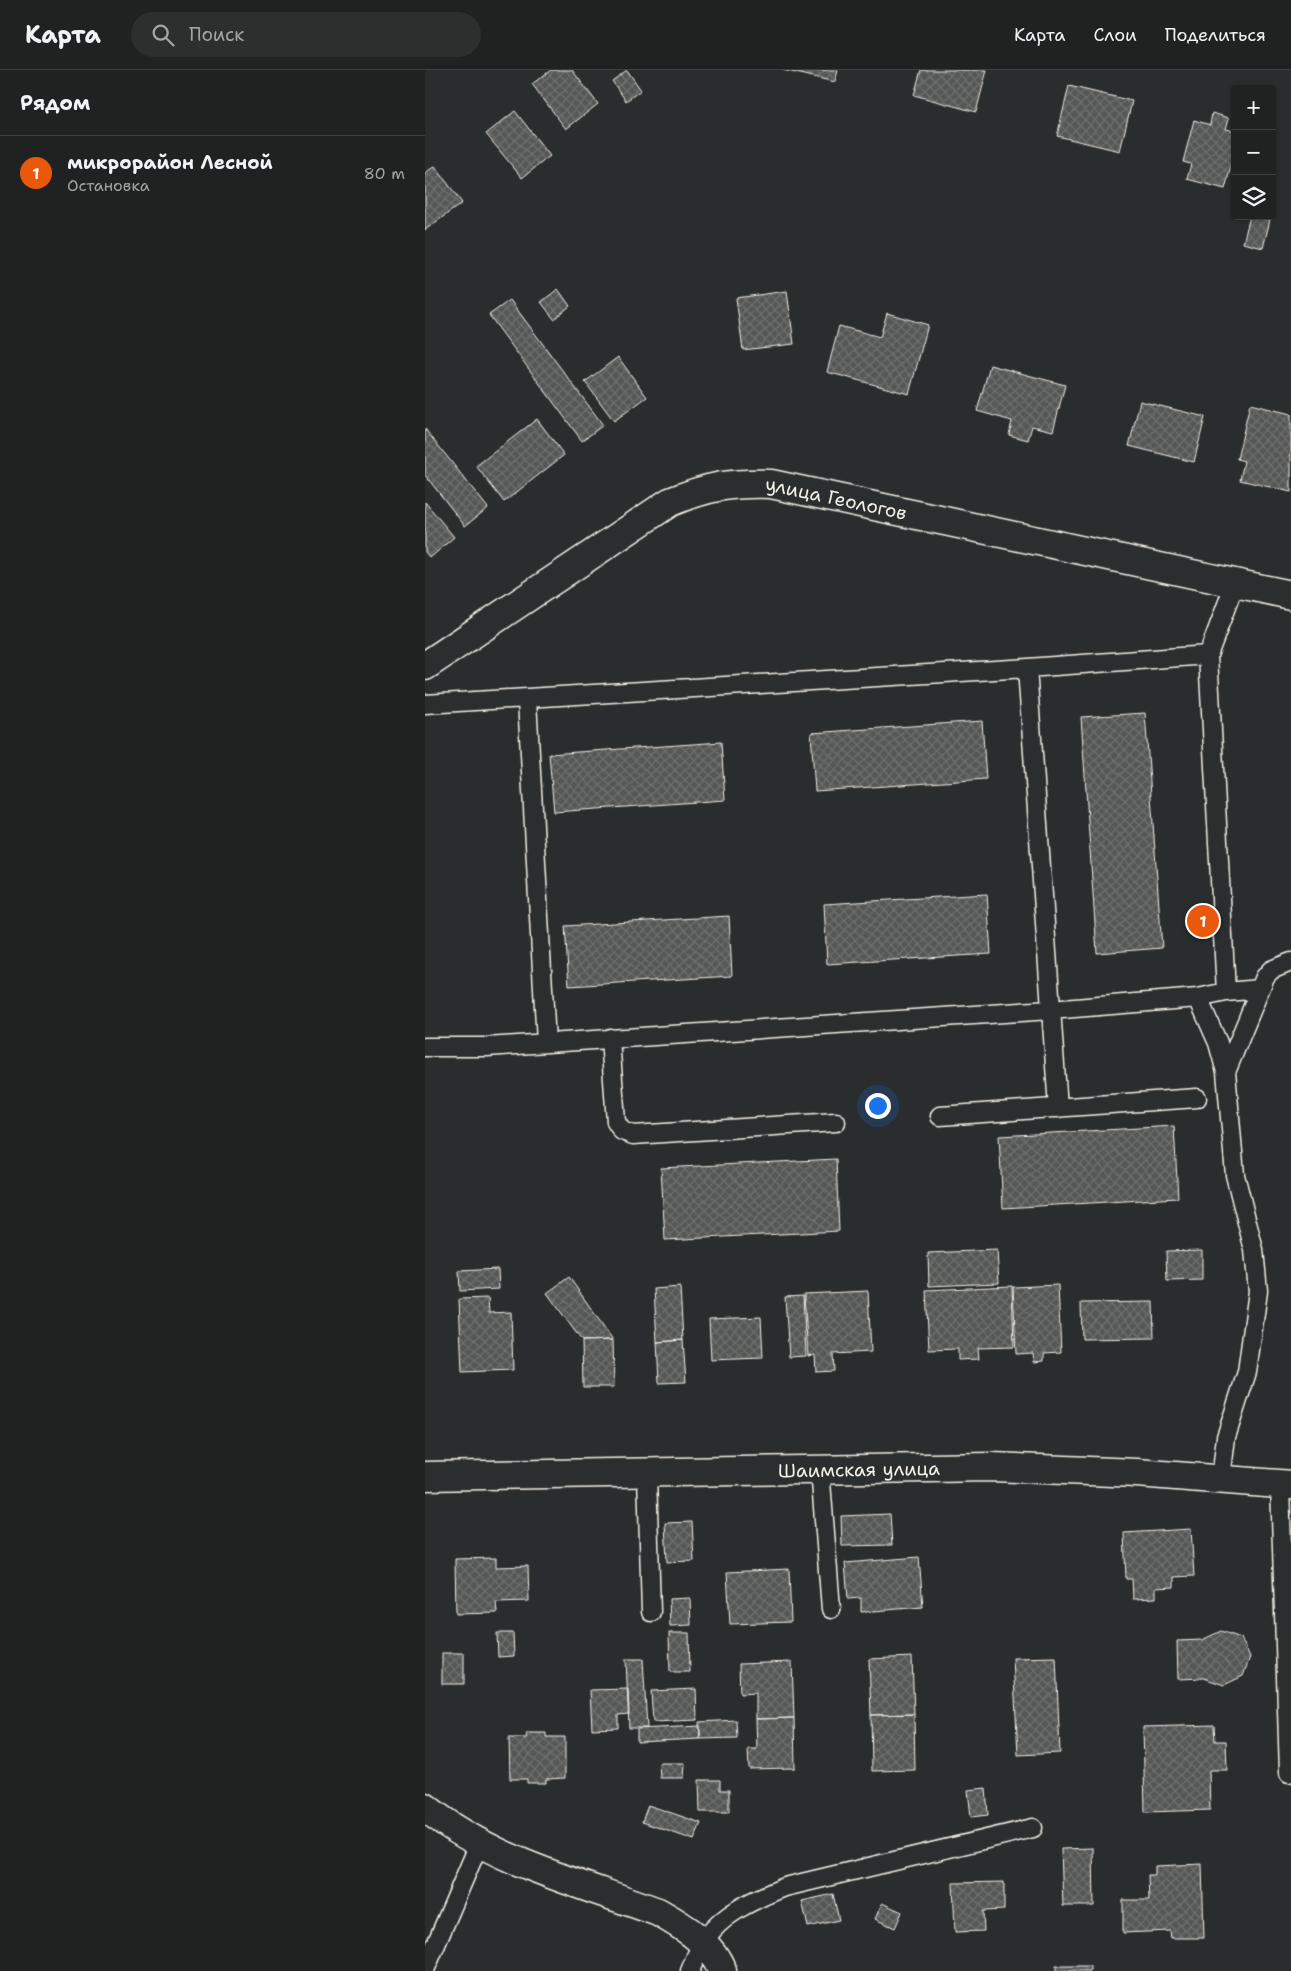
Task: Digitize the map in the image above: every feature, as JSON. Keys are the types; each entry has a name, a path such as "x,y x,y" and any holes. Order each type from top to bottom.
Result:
{"street":[{"name":"улица Геологов","path":"425,666 670,502 700,490 730,484 771,484 1291,595"},
{"name":"Шаимская улица","path":"425,1476 647,1474 820,1469 1061,1468 1285,1485"},
{"path":"425,1807 449,1826 479,1844 658,1912 684,1927 703,1942 722,1971"}],"lane":[{"path":"1226,992 1208,655 1235,583"},
{"path":"425,704 527,700 1208,655"},
{"path":"1027,668 1058,1108"},
{"path":"527,700 546,1043"},
{"path":"1226,1072 1254,1008 1260,989 1271,970 1291,962"},
{"path":"425,1047 487,1047 1051,1010 1198,998 1226,992 1260,989"},
{"path":"1198,998 1218,1043 1226,1072 1235,1175 1254,1250 1258,1291 1247,1372 1226,1437 1221,1479"},
{"path":"610,1038 616,1122 622,1131 633,1135 836,1122"},
{"path":"941,1116 1197,1098"},
{"path":"820,1469 831,1609"},
{"path":"647,1474 651,1612"},
{"path":"1285,1485 1289,1773"},
{"path":"690,1971 703,1942 721,1922 739,1908 785,1887 1033,1828"},
{"path":"425,1970 479,1844"}],"building":[{"path":"551,70 572,70 598,104 566,129 532,84"},
{"path":"627,70 641,90 626,101 612,81"},
{"path":"783,70 838,70 835,82"},
{"path":"921,70 987,70 976,112 914,95"},
{"path":"1069,86 1132,101 1120,151 1057,136"},
{"path":"515,111 550,156 522,178 486,134"},
{"path":"1212,113 1229,118 1226,129 1231,130 1231,166 1225,189 1187,179 1191,164 1183,162 1194,120 1210,125"},
{"path":"435,166 462,203 425,230 425,173"},
{"path":"1249,220 1270,220 1263,248 1243,243"},
{"path":"558,289 570,306 554,319 541,302"},
{"path":"787,291 794,344 743,350 736,298"},
{"path":"510,300 603,425 582,441 489,315"},
{"path":"887,313 928,325 909,394 827,372 839,326 880,337"},
{"path":"618,357 647,397 614,421 585,382"},
{"path":"990,365 1065,385 1053,431 1032,426 1028,440 1009,435 1012,421 977,411"},
{"path":"1140,401 1205,417 1194,462 1129,446"},
{"path":"1250,404 1291,414 1291,492 1240,480 1244,461 1237,459"},
{"path":"537,419 564,455 504,502 476,466"},
{"path":"425,429 488,508 465,526 425,475"},
{"path":"425,502 454,537 430,558 425,552"},
{"path":"1145,713 1162,948 1097,953 1081,717"},
{"path":"982,721 986,779 815,791 811,733"},
{"path":"721,742 725,800 554,812 549,754"},
{"path":"987,894 991,954 827,964 824,904"},
{"path":"729,916 732,976 569,986 565,926"},
{"path":"1174,1126 1178,1198 1003,1208 999,1136"},
{"path":"836,1159 839,1231 665,1240 661,1168"},
{"path":"997,1250 999,1283 929,1286 928,1253"},
{"path":"1202,1250 1202,1280 1167,1281 1166,1251"},
{"path":"498,1269 499,1289 460,1291 459,1271"},
{"path":"569,1277 613,1340 582,1341 547,1293"},
{"path":"1058,1285 1061,1352 1044,1353 1044,1361 1034,1362 1033,1353 1016,1354 1013,1287"},
{"path":"1012,1286 1014,1347 978,1348 979,1359 958,1360 958,1349 929,1350 926,1290"},
{"path":"680,1287 683,1340 657,1342 654,1289"},
{"path":"868,1291 871,1352 833,1354 834,1371 816,1372 815,1355 808,1356 804,1294"},
{"path":"803,1296 806,1356 789,1357 785,1297"},
{"path":"488,1298 489,1313 511,1312 513,1370 462,1372 459,1299"},
{"path":"1153,1302 1154,1338 1082,1339 1081,1303"},
{"path":"761,1317 763,1358 711,1360 709,1319"},
{"path":"613,1340 614,1387 583,1387 582,1341"},
{"path":"683,1340 686,1382 659,1383 657,1342"},
{"path":"890,1514 892,1545 842,1546 841,1516"},
{"path":"692,1522 694,1561 667,1562 665,1523"},
{"path":"1191,1529 1194,1576 1174,1577 1174,1587 1156,1588 1156,1598 1133,1599 1132,1579 1126,1579 1124,1533"},
{"path":"919,1557 923,1607 861,1612 861,1598 848,1599 845,1563"},
{"path":"496,1558 496,1567 528,1566 529,1601 496,1602 497,1613 456,1614 455,1559"},
{"path":"789,1569 791,1622 730,1624 727,1572"},
{"path":"690,1598 691,1625 670,1626 669,1599"},
{"path":"1221,1631 1241,1638 1250,1657 1243,1676 1224,1685 1204,1678 1178,1679 1177,1641 1202,1640"},
{"path":"497,1633 513,1633 514,1656 498,1657"},
{"path":"669,1633 689,1633 690,1672 670,1672"},
{"path":"442,1653 464,1653 464,1684 442,1684"},
{"path":"912,1657 914,1714 871,1715 869,1659"},
{"path":"1056,1657 1060,1753 1018,1755 1013,1658"},
{"path":"626,1659 643,1659 647,1728 629,1728"},
{"path":"792,1662 794,1718 756,1719 756,1693 740,1694 739,1664"},
{"path":"628,1689 629,1714 618,1715 618,1728 592,1729 590,1690"},
{"path":"696,1689 697,1720 653,1722 651,1691"},
{"path":"914,1714 915,1770 872,1771 871,1715"},
{"path":"794,1718 795,1768 749,1769 748,1749 757,1749 756,1719"},
{"path":"736,1720 737,1738 700,1739 699,1722"},
{"path":"1214,1725 1215,1741 1226,1741 1227,1770 1209,1770 1210,1810 1145,1812 1143,1727"},
{"path":"700,1726 700,1739 637,1742 637,1729"},
{"path":"527,1733 546,1733 546,1737 565,1737 565,1778 546,1779 546,1783 527,1783 527,1779 510,1779 509,1738 526,1738"},
{"path":"659,1763 685,1763 684,1778 660,1778"},
{"path":"699,1780 720,1780 720,1790 729,1790 729,1812 700,1812"},
{"path":"986,1788 988,1815 971,1817 968,1790"},
{"path":"648,1805 701,1823 694,1840 642,1822"},
{"path":"1093,1848 1094,1906 1063,1906 1061,1849"},
{"path":"1202,1864 1204,1938 1171,1938 1170,1931 1123,1933 1123,1900 1149,1900 1148,1875 1155,1875 1155,1866"},
{"path":"1004,1882 1004,1910 983,1911 984,1931 955,1932 953,1883"},
{"path":"833,1894 839,1920 808,1927 802,1901"},
{"path":"882,1903 902,1912 895,1928 875,1919"},
{"path":"1056,1966 1090,1966 1090,1971 1056,1971"}],"place":[{"name":"микрорайон Лесной","path":"1203,921"}]}
